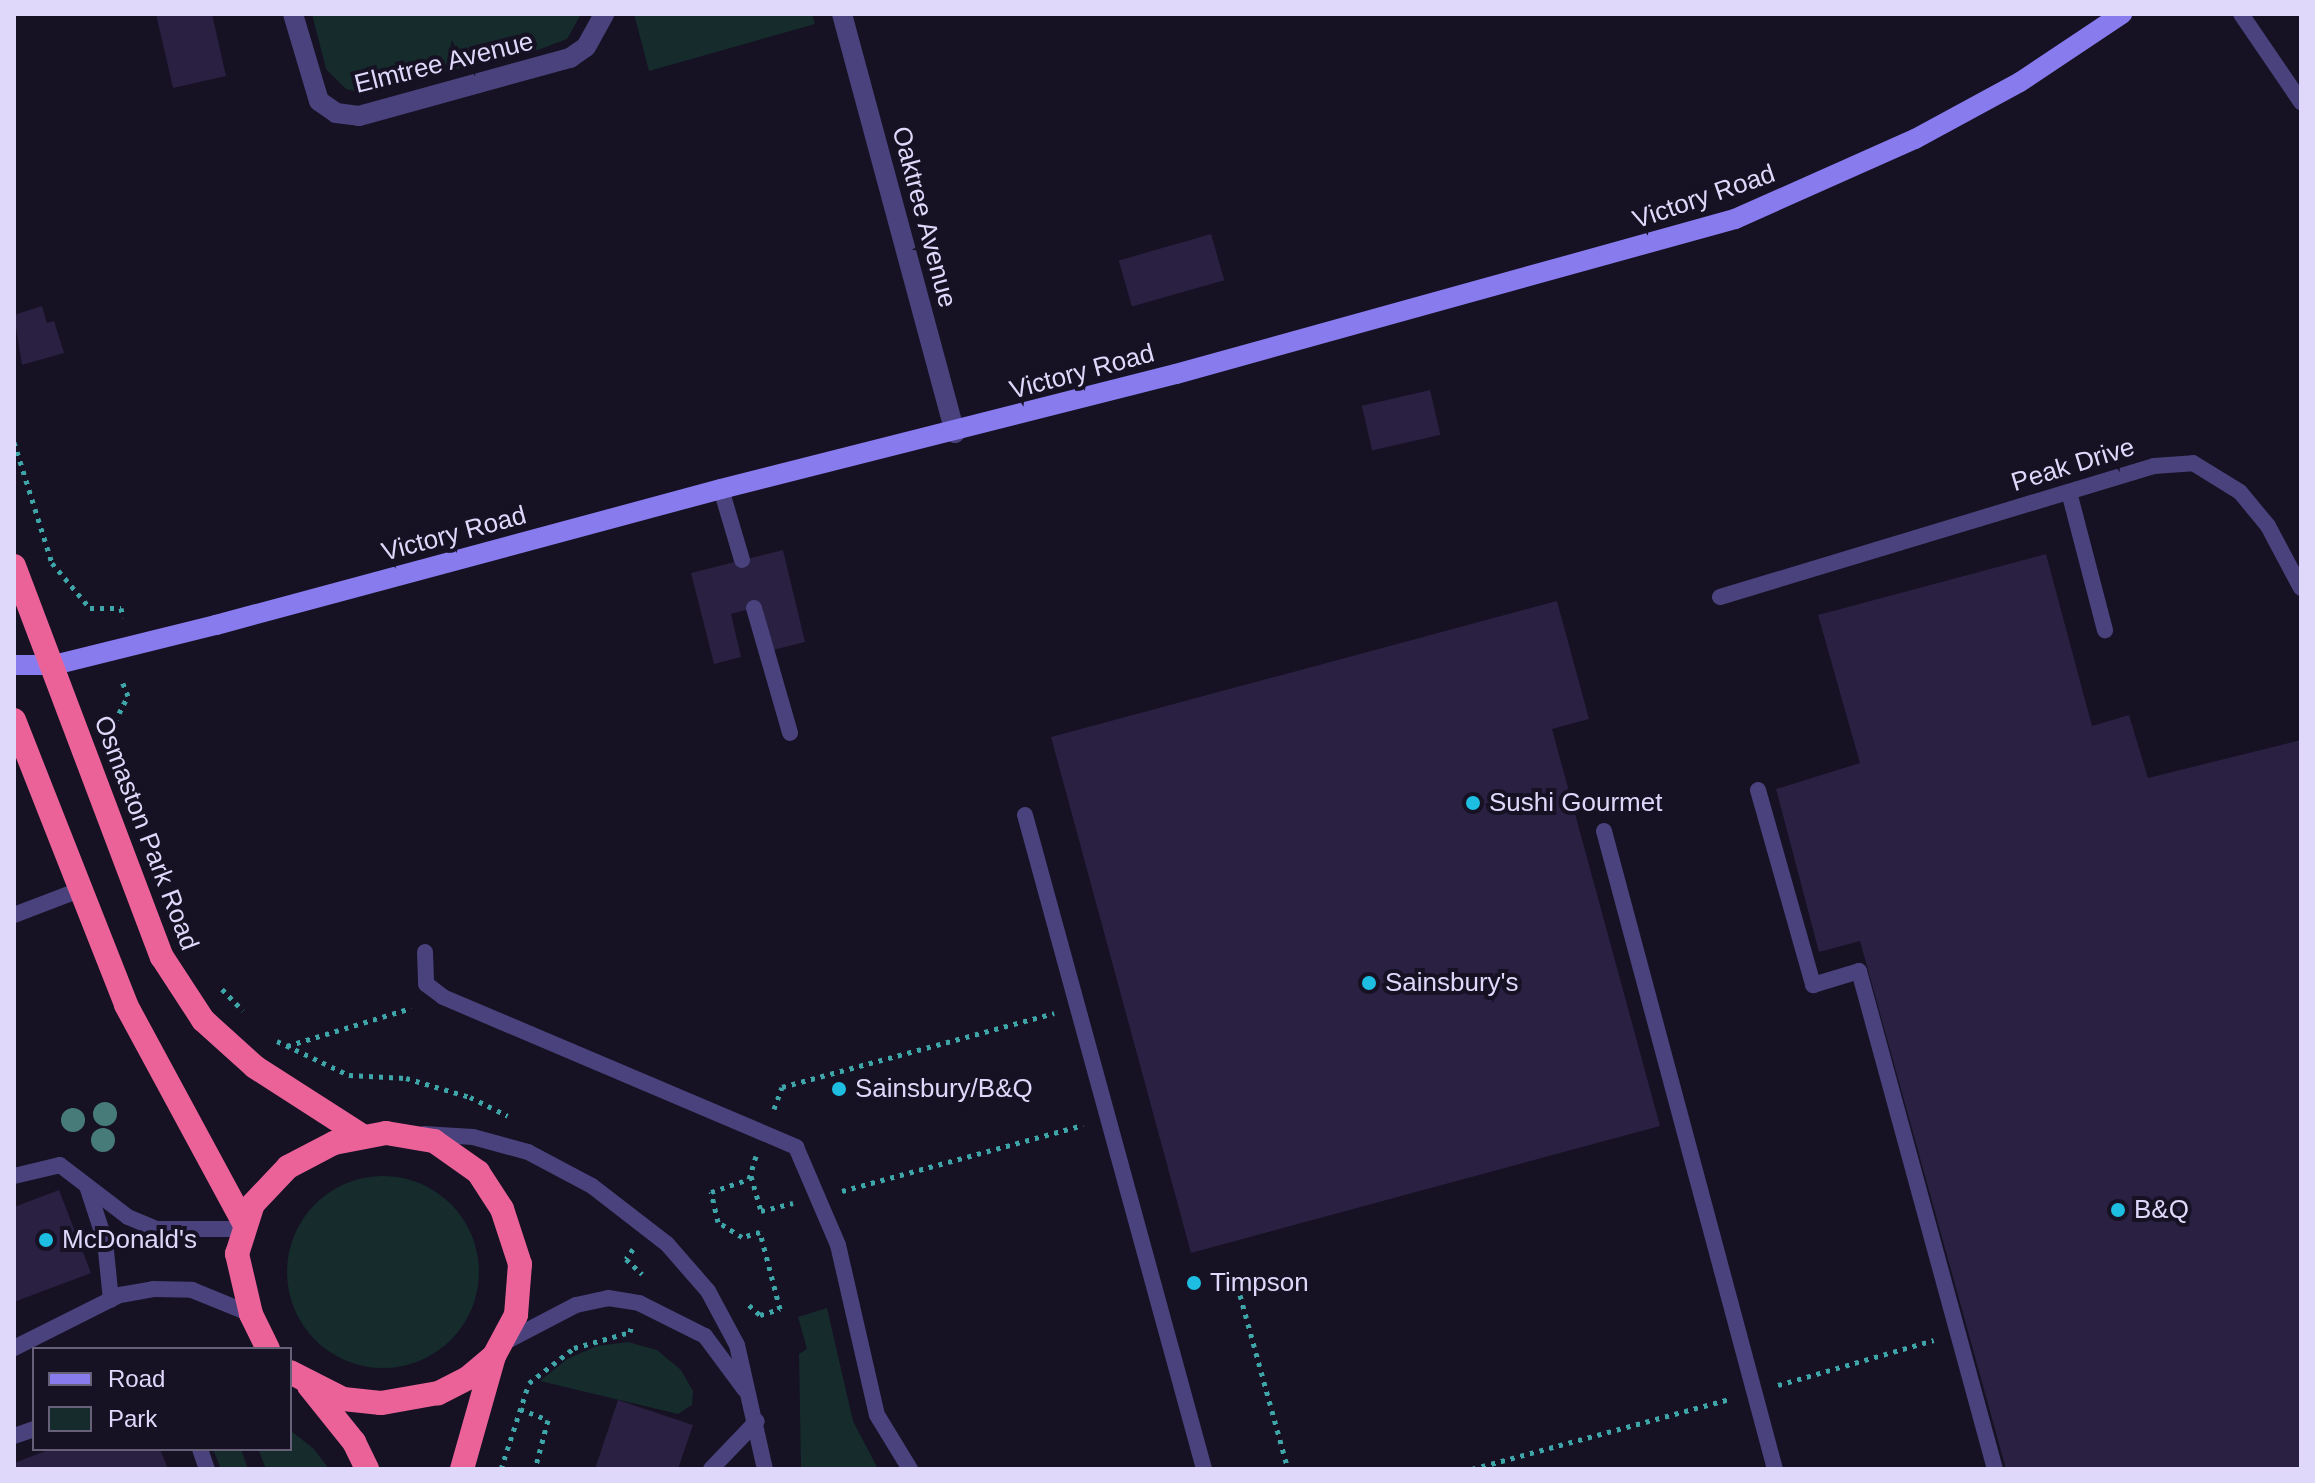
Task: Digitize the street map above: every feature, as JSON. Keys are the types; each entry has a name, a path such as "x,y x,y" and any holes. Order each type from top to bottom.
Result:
{"highway":[{"name":"Osmaston Park Road","path":"14,566 54,665 84,756 170,970 203,1020 255,1067 361,1135"},
{"path":"14,720 126,1005 243,1226"},
{"path":"267,1347 251,1314 237,1254 243,1226 253,1204 288,1167 309,1153 361,1135 402,1133 434,1141 462,1156 502,1209 520,1264 516,1315 499,1350 462,1469"},
{"path":"299,1378 343,1399 414,1399 468,1378 499,1350"},
{"path":"299,1378 354,1442 367,1469"}],"street":[{"name":"Elmtree Avenue","path":"293,14 319,101 336,113 359,116 570,58 586,47 604,14"},
{"name":"Oaktree Avenue","path":"842,14 955,433"},
{"name":"Victory Road","path":"14,665 54,665 119,649 721,489 955,433 1735,219 1915,139 2020,82 2122,14"}],"lane":[{"path":"2241,14 2301,102"},
{"name":"Peak Drive","path":"1720,597 2154,466 2193,463 2240,492 2268,526 2301,588"},
{"path":"721,489 742,560"},
{"path":"2069,492 2105,630"},
{"path":"754,608 790,733"},
{"path":"1758,790 1813,985 1859,971 1995,1469"},
{"path":"1025,815 1204,1469"},
{"path":"1604,831 1775,1469"},
{"path":"14,915 79,890"},
{"path":"425,952 426,984 443,997 796,1147 838,1245 877,1415 910,1469"},
{"path":"402,1133 473,1137 514,1147 592,1186 648,1229 708,1291 737,1345 753,1402 765,1469"},
{"path":"14,1176 60,1165 128,1217 156,1229 243,1226"},
{"path":"87,1184 105,1241 111,1300"},
{"path":"14,1348 111,1300 153,1289 192,1290 251,1314"},
{"path":"499,1350 576,1305 608,1298 639,1303 705,1336 753,1402"},
{"path":"711,1469 757,1421"}],"path":[{"path":"14,442 52,563 90,608 121,608 129,642 113,655 128,696 107,739"},
{"path":"217,983 246,1013"},
{"path":"286,1046 443,997"},
{"path":"265,1034 349,1075 406,1078 470,1097 521,1123"},
{"path":"750,1174 761,1211 1108,1118"},
{"path":"501,1469 529,1383 548,1364 574,1348 630,1332 647,1279 626,1259 648,1229"},
{"path":"1240,1295 1288,1469"},
{"path":"1472,1469 1958,1333"},
{"path":"520,1409 548,1420 535,1469"}],"green space":[{"path":"312,14 581,14 567,39 538,50 359,92 346,89 326,69"},
{"path":"634,14 812,14 815,24 649,71"},
{"path":"383,1176 420,1183 451,1204 472,1235 479,1272 472,1309 451,1340 420,1361 383,1368 346,1361 315,1340 294,1309 287,1272 294,1235 315,1204 346,1183"},
{"path":"827,1308 853,1421 878,1469 801,1469 799,1354 807,1349 798,1317"},
{"path":"628,1342 657,1350 681,1370 693,1391 692,1405 678,1414 540,1381 567,1359 597,1346"},
{"path":"292,1432 314,1449 329,1469 266,1469 259,1451 292,1451"},
{"path":"214,1451 242,1451 248,1469 221,1469"}],"building":[{"path":"156,14 212,14 226,76 173,88"},
{"path":"1211,234 1224,280 1132,307 1119,260"},
{"path":"42,306 47,323 54,321 64,353 22,365 14,315"},
{"path":"1430,390 1440,435 1372,451 1362,406"},
{"path":"783,550 805,642 773,650 762,606 731,614 741,657 714,664 691,573"},
{"name":"B&Q","path":"2046,554 2092,726 2129,715 2148,778 2301,740 2301,1469 2006,1469 1860,941 1819,952 1776,789 1860,763 1818,615"},
{"name":"Sainsbury's","path":"1557,601 1589,719 1552,729 1660,1126 1191,1253 1051,737"},
{"name":"McDonald's","path":"59,1190 91,1273 14,1302 14,1207"},
{"path":"618,1400 693,1425 678,1469 595,1469"},
{"path":"46,1451 161,1451 168,1469 14,1469 14,1463"}],"place":[{"name":"Sushi Gourmet","path":"1473,803"},
{"name":"Sainsbury's","path":"1369,983"},
{"name":"Sainsbury/B&Q","path":"839,1089"},
{"name":"B&Q","path":"2118,1210"},
{"name":"McDonald's","path":"46,1240"},
{"name":"Timpson","path":"1194,1283"}]}
